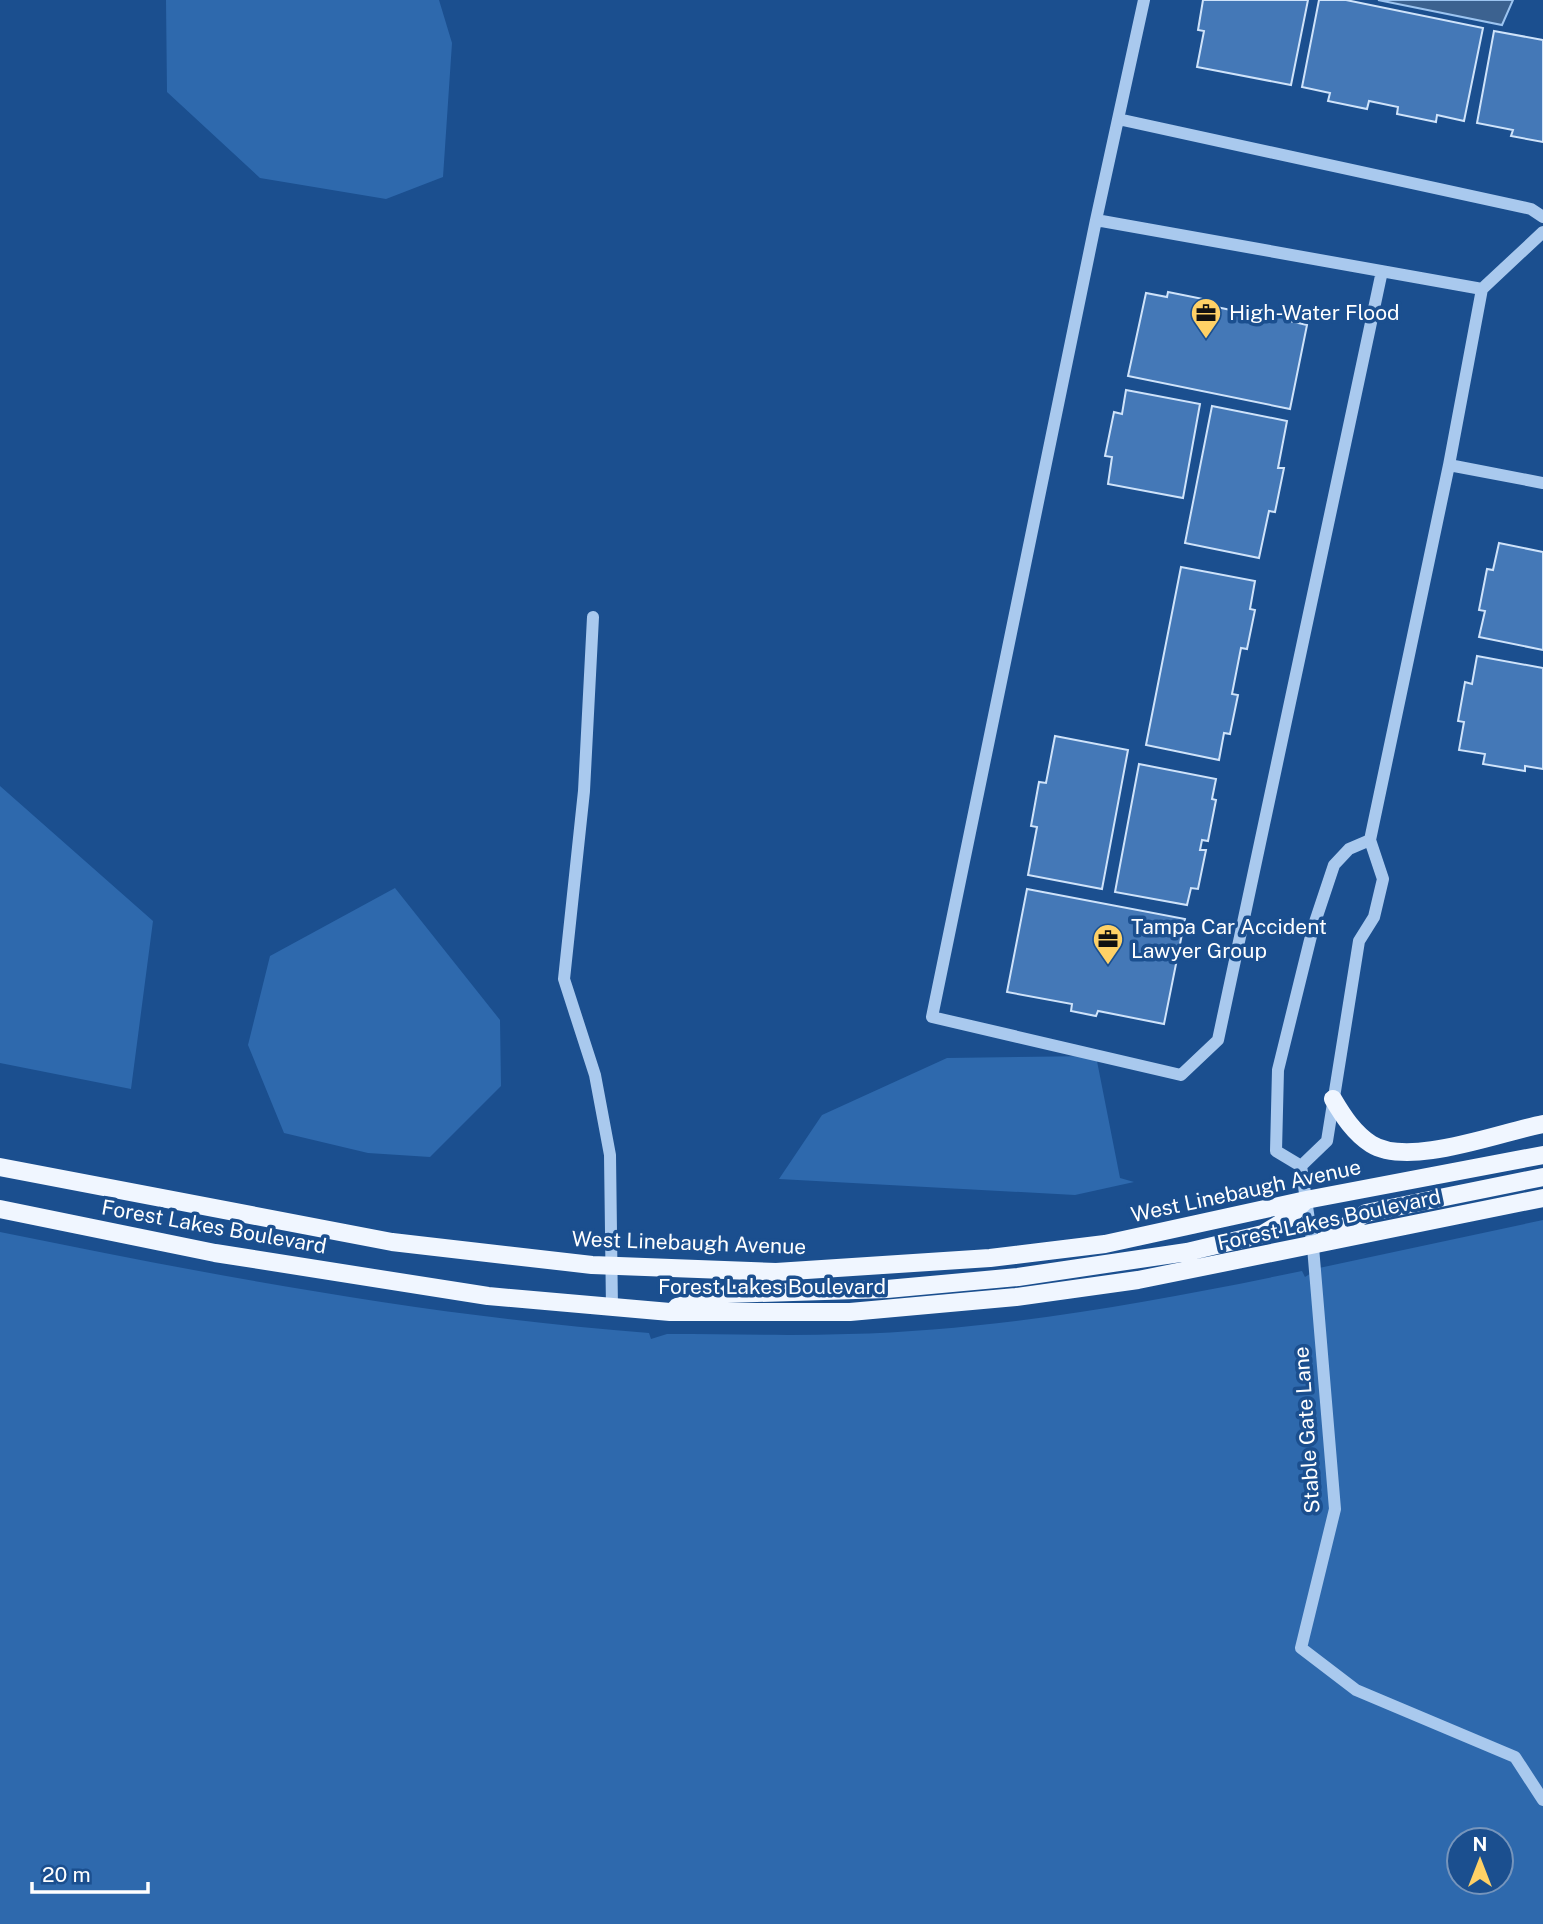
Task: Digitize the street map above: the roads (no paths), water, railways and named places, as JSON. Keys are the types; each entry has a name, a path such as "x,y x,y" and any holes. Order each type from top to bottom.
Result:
{"main road":[{"path":"1333,1098 1358,1134 1374,1146 1399,1151 1424,1151 1543,1124"},
{"name":"West Linebaugh Avenue","path":"0,1167 392,1242 614,1267 776,1272 990,1258 1105,1244 1306,1200 1543,1155"},
{"path":"1312,1247 1366,1213 1543,1177"},
{"name":"Forest Lakes Boulevard","path":"0,1209 215,1252 488,1296 612,1309 850,1312 994,1299 1138,1280 1312,1247 1543,1198"},
{"path":"664,1311 727,1294 887,1289 1018,1277 1187,1252 1263,1234 1286,1220 1306,1200"}],"lane":[{"path":"1144,0 932,1017 1181,1075 1218,1040 1382,271"},
{"path":"1118,119 1531,209 1543,217"},
{"path":"1097,220 1482,289"},
{"path":"1370,839 1349,849 1334,865 1313,928 1278,1070 1276,1151 1301,1166 1327,1141 1359,941 1374,917 1383,880 1370,839 1482,289 1543,232"},
{"path":"1448,465 1543,483"},
{"path":"593,617 584,791 564,979 595,1075 610,1155 614,1267 612,1309"},
{"name":"Stable Gate Lane","path":"1301,1166 1312,1247 1335,1509 1300,1648 1356,1690 1515,1757 1543,1800"}],"place":[{"name":"High-Water Flood","path":"1206,340"},
{"name":"Tampa Car Accident Lawyer Group","path":"1108,966"}]}
